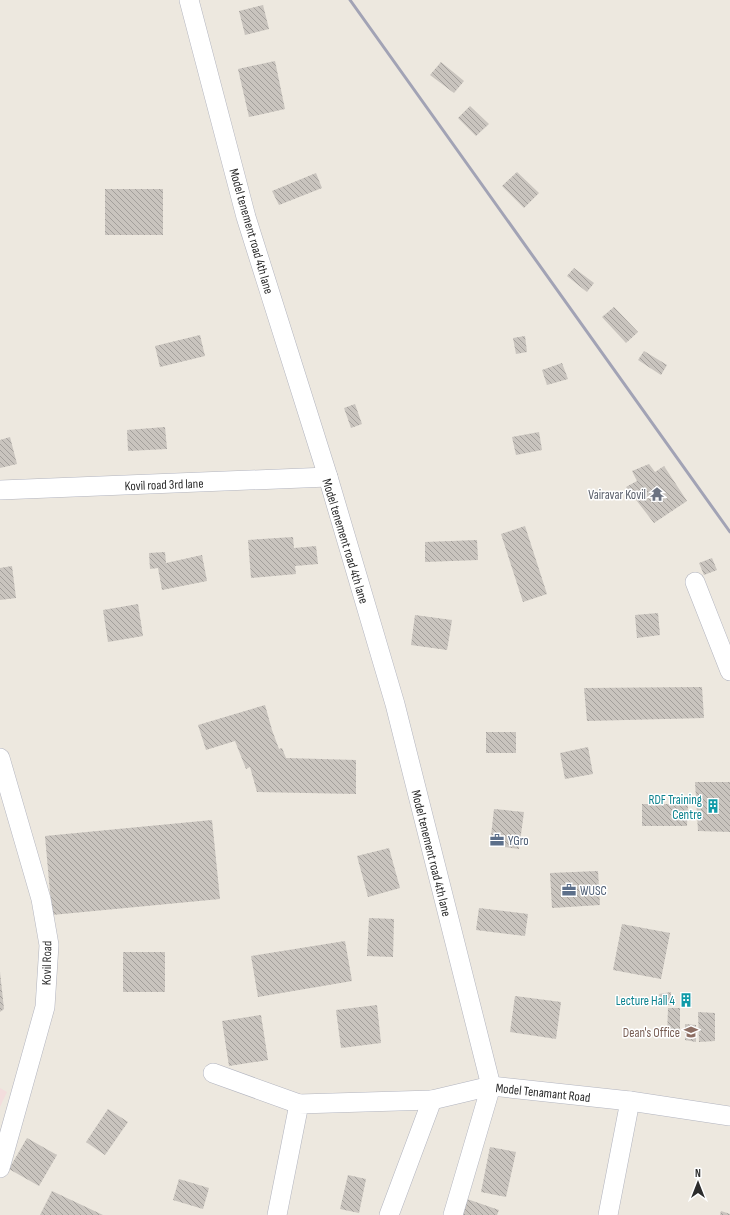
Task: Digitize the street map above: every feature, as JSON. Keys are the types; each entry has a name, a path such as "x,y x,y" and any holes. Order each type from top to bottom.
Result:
{"street":[{"name":"Model tenement road 4th lane","path":"189,0 246,217 328,477 395,704 490,1086"},
{"name":"Kovil road 3rd lane","path":"0,490 328,477"},
{"path":"695,582 730,671"},
{"name":"Kovil Road","path":"0,758 41,899 49,945 45,1007 0,1168"},
{"path":"213,1073 299,1104 277,1215"},
{"name":"Model Tenamant Road","path":"299,1104 432,1100 490,1086 630,1101 730,1116"},
{"path":"453,1215 490,1086"},
{"path":"389,1215 432,1100"},
{"path":"608,1215 630,1101"}],"shaded area":[{"path":"0,1088 7,1092 0,1107"}],"building":[{"path":"263,5 269,29 245,35 239,11"},
{"path":"275,61 285,109 249,117 238,69"},
{"path":"441,62 464,81 454,93 430,75"},
{"path":"470,106 489,124 476,136 458,118"},
{"path":"517,172 539,193 524,208 502,186"},
{"path":"316,173 322,188 279,205 272,191"},
{"path":"105,189 163,189 163,235 105,235"},
{"path":"574,268 594,283 587,292 567,276"},
{"path":"614,307 638,332 626,343 602,317"},
{"path":"200,335 205,356 160,367 155,346"},
{"path":"525,336 527,352 516,354 513,338"},
{"path":"644,351 667,365 661,375 638,360"},
{"path":"562,363 568,379 547,385 542,370"},
{"path":"355,404 362,424 351,428 344,408"},
{"path":"165,427 167,449 128,451 127,430"},
{"path":"539,432 542,450 516,455 512,437"},
{"path":"10,437 17,464 0,468 0,440"},
{"name":"Vairavar Kovil","path":"649,464 655,472 664,466 687,501 654,523 626,487 637,481 632,471"},
{"path":"525,526 547,594 523,602 501,534"},
{"path":"293,537 294,548 316,546 318,564 295,566 296,574 251,578 248,540"},
{"path":"477,540 478,560 425,562 425,542"},
{"path":"165,552 166,563 202,555 207,581 162,590 158,568 150,569 149,553"},
{"path":"712,558 717,570 704,575 699,563"},
{"path":"12,566 16,598 0,600 0,568"},
{"path":"138,604 143,636 108,642 103,610"},
{"path":"658,613 660,635 637,638 635,615"},
{"path":"415,615 452,620 447,650 411,645"},
{"path":"702,687 704,718 587,721 584,688"},
{"path":"265,705 279,749 282,748 286,758 356,760 356,794 257,792 250,767 246,769 235,741 206,750 198,725"},
{"path":"486,732 516,732 516,753 486,753"},
{"path":"588,747 593,774 565,779 560,753"},
{"name":"RDF Training Centre","path":"695,782 730,782 730,832 698,831"},
{"path":"642,804 688,804 687,826 642,826"},
{"path":"494,809 524,812 519,849 490,845"},
{"path":"212,820 220,899 52,915 45,836"},
{"path":"389,848 400,888 368,897 357,856"},
{"path":"598,871 600,905 552,908 550,873"},
{"path":"479,908 528,914 525,936 476,930"},
{"path":"369,918 394,919 393,957 367,956"},
{"path":"622,924 670,933 661,979 613,970"},
{"path":"345,941 352,981 258,997 251,956"},
{"path":"123,952 165,952 165,992 123,992"},
{"path":"0,972 4,1009 0,1012"},
{"path":"671,992 670,1005 663,1005 659,994"},
{"name":"Lecture Hall 4","path":"682,992 692,992 692,1007 680,1008"},
{"path":"515,996 561,1002 556,1039 510,1032"},
{"path":"377,1005 381,1043 341,1048 336,1010"},
{"path":"668,1008 680,1008 680,1038 667,1037"},
{"path":"698,1012 715,1013 715,1041 699,1042"},
{"path":"261,1015 268,1060 229,1066 222,1021"},
{"name":"Dean's Office","path":"685,1024 696,1025 696,1042 685,1040"},
{"path":"108,1109 128,1122 105,1155 86,1142"},
{"path":"27,1138 57,1155 39,1186 9,1169"},
{"path":"490,1147 516,1152 506,1197 481,1192"},
{"path":"348,1175 366,1179 359,1213 340,1209"},
{"path":"179,1179 209,1188 203,1209 173,1200"},
{"path":"52,1191 103,1215 40,1215"},
{"path":"467,1199 499,1210 497,1215 461,1215"},
{"path":"721,1211 730,1214 730,1215 720,1215"}],"railway":[{"path":"350,0 730,532"}],"place":[{"name":"Vairavar Kovil","path":"657,494"},
{"name":"RDF Training Centre","path":"713,806"},
{"name":"YGro","path":"497,840"},
{"name":"WUSC","path":"569,890"},
{"name":"Lecture Hall 4","path":"686,1000"},
{"name":"Dean's Office","path":"691,1032"}]}
